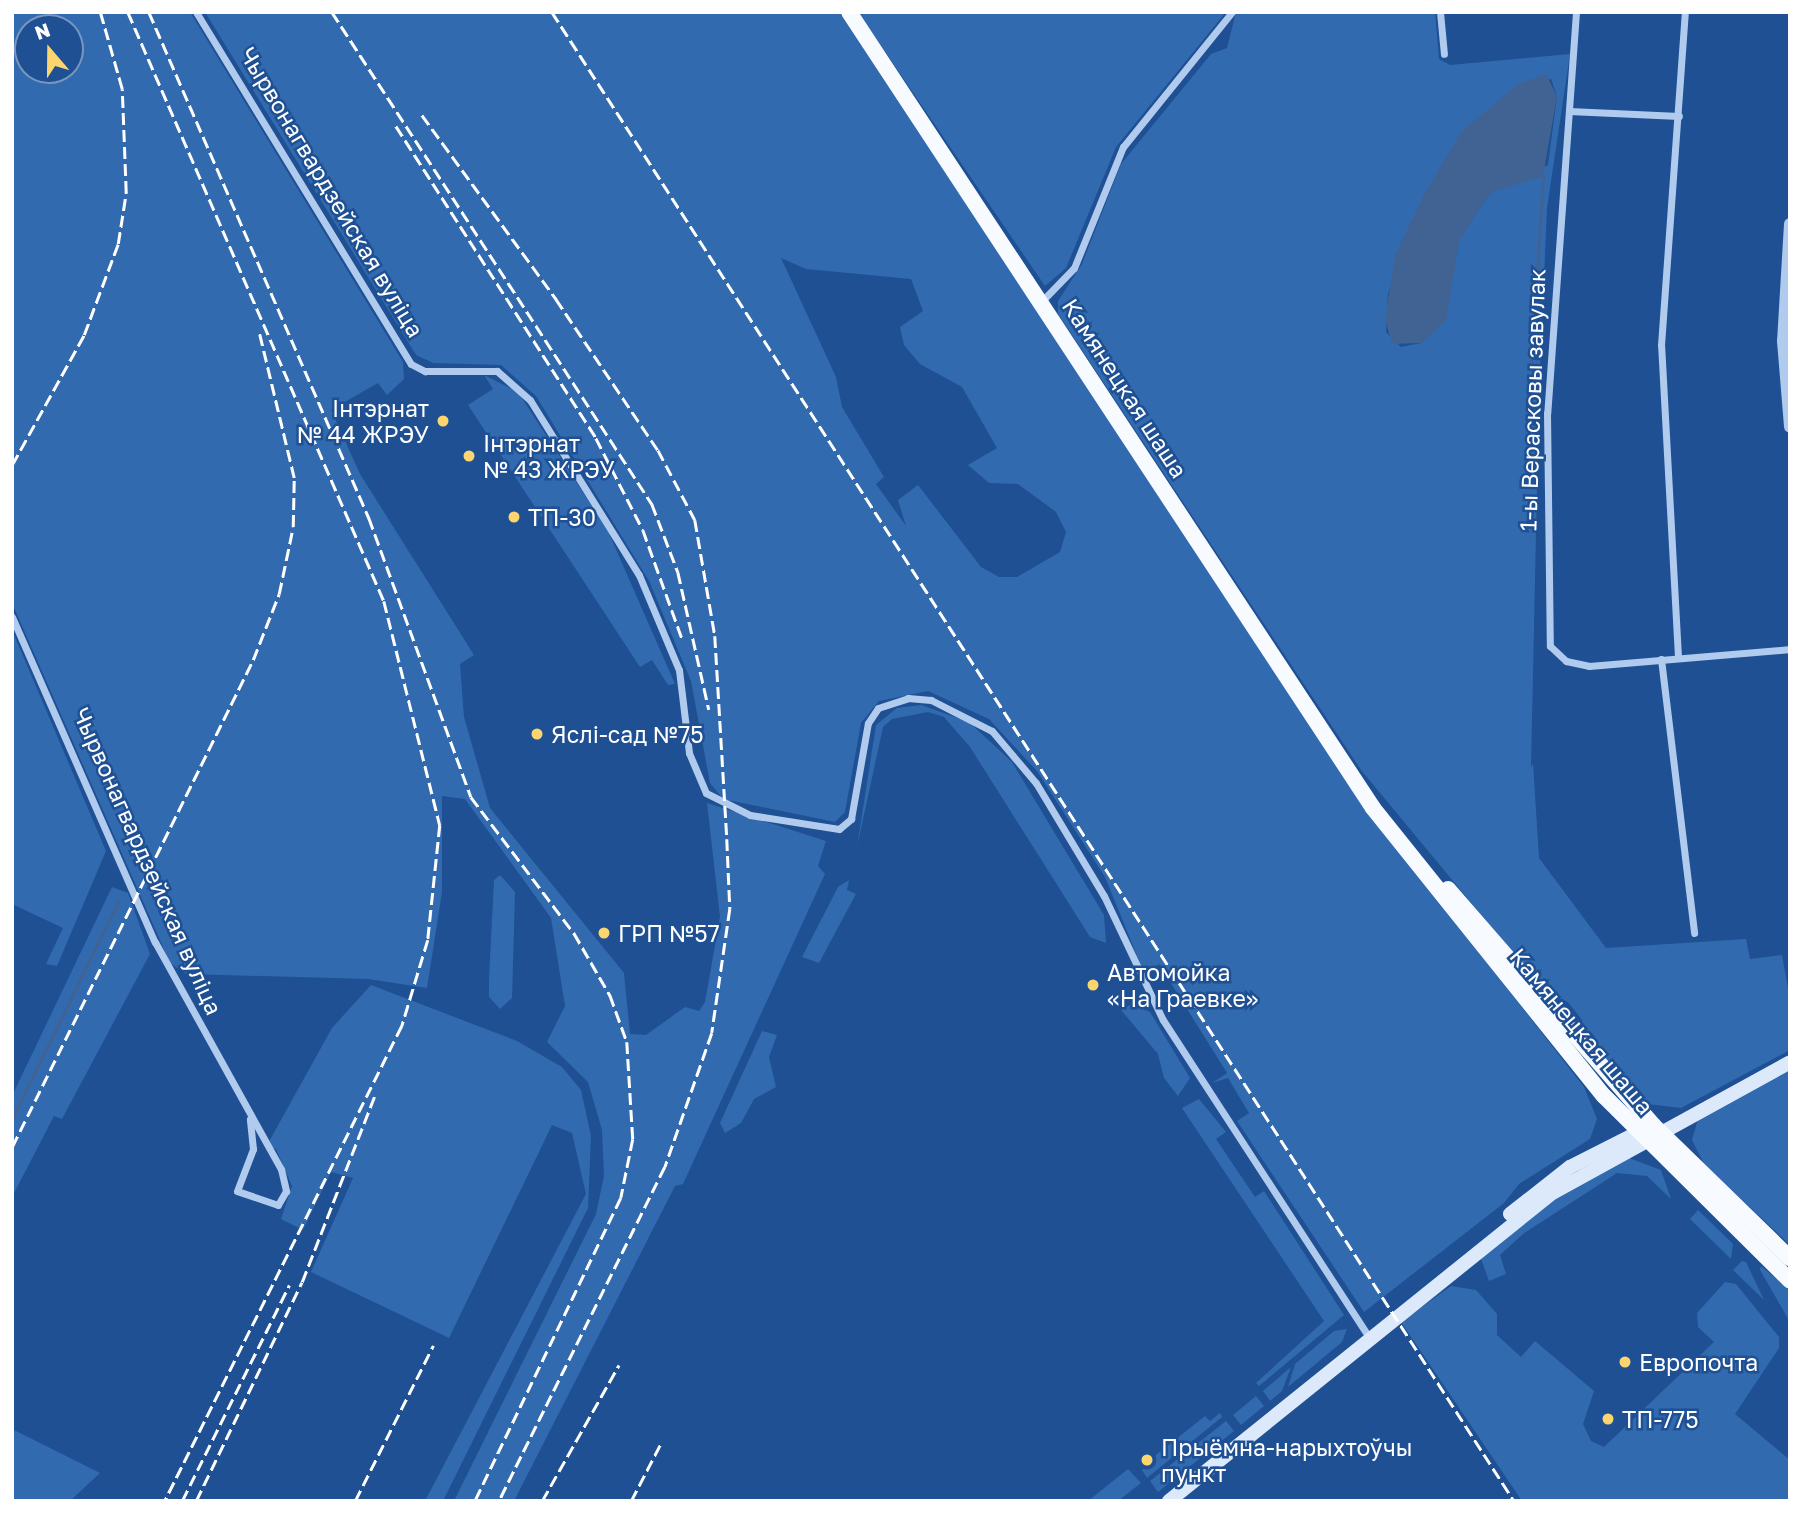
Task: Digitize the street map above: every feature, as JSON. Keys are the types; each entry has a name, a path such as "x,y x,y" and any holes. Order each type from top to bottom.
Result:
{"main road":[{"name":"Камянецкая шаша","path":"849,12 1363,789 1439,895 1641,1136 1790,1281"},
{"name":"Камянецкая шаша","path":"1363,789 1657,1129 1790,1258"},
{"path":"1159,1501 1367,1334 1554,1192 1641,1136 1687,1116 1790,1062"},
{"path":"1169,1501 1367,1334"}],"street":[{"name":"Чырвонагвардзейская вуліца","path":"196,12 411,364 425,371 497,371 530,400 639,575 679,670 689,754 706,793 743,813 839,829 850,820 869,723 878,708 908,698 932,700 992,732 1036,783 1104,896 1163,1020 1367,1334"},
{"path":"1041,302 1074,268 1123,147 1232,12"},
{"path":"1440,12 1444,54"},
{"name":"1-ы Верасковы завулак","path":"1576,12 1547,413 1547,601 1550,646 1566,660 1589,666 1661,659"},
{"path":"1678,657 1661,345 1685,12"},
{"path":"1569,111 1679,116"},
{"path":"1790,224 1787,374 1790,427"},
{"name":"Чырвонагвардзейская вуліца","path":"12,617 155,942 250,1119 284,1176 286,1191 278,1205 237,1191 251,1157 250,1119"},
{"path":"1694,933 1661,659 1790,649"}],"shaded area":[{"path":"12,12 190,12 403,362 404,379 387,395 378,383 331,410 360,474 474,655 460,664 464,717 490,808 624,973 630,1034 646,1035 685,1007 699,1011 705,1002 720,917 707,803 826,841 818,866 825,874 683,1184 675,1186 514,1501 454,1501 596,1214 604,1176 602,1130 588,1082 547,1042 565,1006 551,918 465,799 442,796 442,892 427,988 368,979 186,974 170,963 12,603"},
{"path":"205,12 839,12 1362,802 1584,1087 1597,1119 1590,1139 1519,1184 1504,1203 1364,1312 1237,1121 1249,1113 1228,1078 1212,1083 1227,1073 1159,964 1144,973 1105,877 1037,771 989,719 928,691 879,701 861,723 845,812 835,822 723,799 710,783 691,681 649,581 536,396 501,365 433,363 416,355","holes":["781,258 806,269 911,279 923,311 900,327 904,345 920,364 962,387 997,448 968,465 989,483 1018,484 1056,512 1066,532 1060,552 1017,577 999,577 981,567 918,485 898,500 906,526 876,484 884,477 842,407 836,377"]},
{"path":"858,12 1226,12 1116,147 1066,268 1045,286"},
{"path":"1236,12 1435,12 1439,59 1450,65 1570,54 1547,208 1539,392 1531,768 1533,763 1539,858 1606,948 1746,939 1750,959 1782,955 1790,1000 1790,1050 1681,1108 1640,1103 1582,1033 1582,1020 1568,1002 1546,993 1361,770 1058,314 1058,301 1082,264 1121,164 1211,54 1227,48","holes":["1551,79 1557,96 1548,165 1490,193 1459,240 1445,321 1421,343 1401,347 1386,332 1388,294 1424,195 1468,127 1508,93"]},
{"path":"1546,74 1557,96 1543,176 1490,193 1459,241 1446,321 1421,343 1392,344 1385,319 1395,255 1424,195 1461,132 1518,84"},
{"path":"484,375 518,392 608,531 675,684 668,685 652,660 640,667 468,405 493,389"},
{"path":"12,630 106,851 57,966 46,964 63,928 12,904"},
{"path":"921,705 969,722 1012,762 1104,915 1106,943 1090,937 970,747 944,717 928,712 892,719 883,727 857,847 876,725 897,708"},
{"path":"500,875 515,892 512,998 500,1009 489,997 489,979 494,880"},
{"path":"849,880 847,890 856,894 819,963 802,957 838,887"},
{"path":"112,887 128,893 150,954 62,1119 54,1116 12,1197 12,1096"},
{"path":"371,985 517,1041 562,1067 581,1090 591,1136 588,1208 443,1501 425,1501 586,1194 572,1133 552,1125 449,1338 311,1272 353,1178 331,1172 303,1230 281,1219 292,1186 276,1149 266,1147 332,1028"},
{"path":"1132,1004 1150,1012 1190,1078 1178,1096 1164,1078 1158,1054 1121,1010"},
{"path":"762,1031 777,1035 769,1057 776,1087 754,1099 741,1123 725,1133 720,1123"},
{"path":"1790,1069 1790,1245 1704,1164 1692,1140 1698,1119"},
{"path":"1199,1099 1226,1132 1216,1139 1255,1197 1264,1191 1344,1315 1259,1386 1256,1383 1324,1321 1182,1108"},
{"path":"1629,1158 1661,1170 1671,1199 1647,1176 1617,1173 1523,1234 1500,1255 1506,1274 1489,1281 1481,1259 1554,1198"},
{"path":"1698,1210 1733,1244 1731,1259 1690,1219"},
{"path":"1742,1261 1746,1262 1764,1300 1733,1270"},
{"path":"1761,1266 1790,1290 1790,1322 1760,1270"},
{"path":"1725,1282 1736,1284 1779,1337 1779,1348 1735,1414 1790,1460 1790,1501 1522,1501 1401,1322 1451,1286 1476,1290 1497,1314 1497,1335 1521,1357 1535,1341 1594,1391 1583,1424 1591,1441 1604,1447 1714,1342 1698,1327 1697,1313"},
{"path":"1347,1329 1342,1342 1288,1387 1295,1364 1334,1331"},
{"path":"1291,1367 1282,1391 1270,1401 1263,1391"},
{"path":"1256,1396 1264,1406 1241,1425 1233,1415"},
{"path":"1220,1413 1222,1417 1147,1478 1142,1470 1156,1455 1205,1416 1210,1421"},
{"path":"1226,1421 1234,1431 1158,1492 1150,1481"},
{"path":"12,1429 100,1473 70,1501 12,1501"},
{"path":"1128,1469 1141,1483 1118,1501 1088,1501"}],"waterway":[{"path":"1531,371 1543,176"},
{"path":"12,1119 118,902"}],"railway":[{"path":"12,465 84,335 118,244 126,193 122,89 100,12"},
{"path":"128,12 384,601 440,825 428,940 402,1026 165,1501"},
{"path":"149,12 369,518 471,797 574,933 610,995 627,1042 633,1139 621,1198 475,1501"},
{"path":"332,12 652,504 678,572 709,710"},
{"path":"552,12 1514,1501"},
{"path":"422,115 556,299 658,450 695,520 715,636 727,839 730,909 712,1033 665,1167 499,1501"},
{"path":"396,126 596,438 643,530 683,641"},
{"path":"12,1147 253,660 279,594 293,527 294,478 259,332"},
{"path":"196,1501 302,1282 374,1097"},
{"path":"182,1501 289,1285"},
{"path":"355,1501 433,1346"},
{"path":"542,1501 619,1365"},
{"path":"631,1501 660,1445"}],"place":[{"name":"Інтэрнат № 44 ЖРЭУ","path":"443,421"},
{"name":"Інтэрнат № 43 ЖРЭУ","path":"469,456"},
{"name":"ТП-30","path":"514,517"},
{"name":"Яслі-сад №75","path":"537,734"},
{"name":"ГРП №57","path":"604,933"},
{"name":"Автомойка «На Граевке»","path":"1093,985"},
{"name":"Европочта","path":"1625,1362"},
{"name":"ТП-775","path":"1608,1419"},
{"name":"Прыёмна-нарыхтоўчы пункт","path":"1147,1460"}]}
